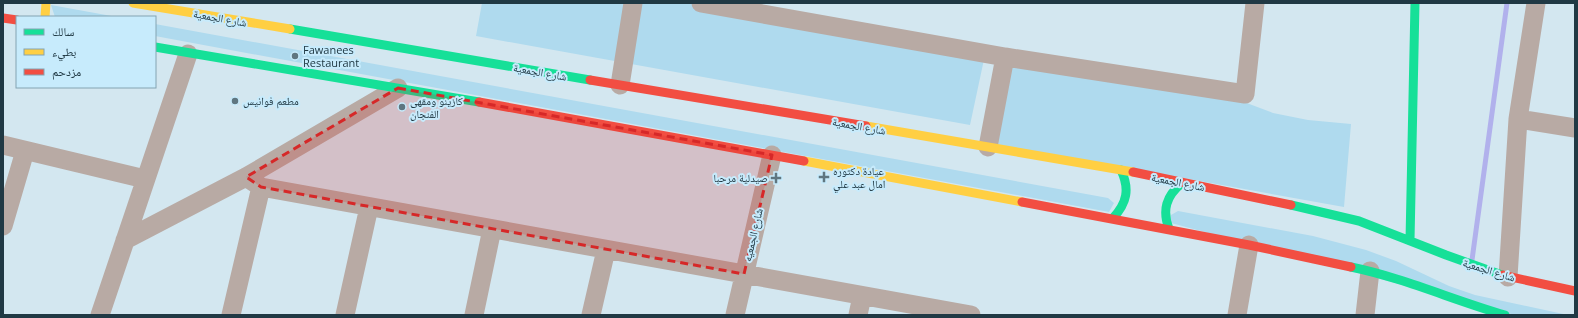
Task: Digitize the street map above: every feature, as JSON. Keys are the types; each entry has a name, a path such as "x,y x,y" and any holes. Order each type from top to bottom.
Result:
{"main road":[{"path":"45,16 46,3"},
{"name":"شارع الجمعية","path":"133,3 168,6 620,85 988,147 1121,170 1247,195 1360,221 1446,255 1508,277 1575,291"},
{"path":"1410,240 1415,3"},
{"path":"3,18 16,20"},
{"path":"156,47 188,54 398,88 772,155 1169,229 1370,271 1411,283 1499,314"},
{"path":"1113,218 1120,212 1128,196 1126,178 1121,170"},
{"path":"1169,229 1164,212 1165,203 1174,188 1182,183"}],"street":[{"path":"620,85 633,3"},
{"path":"701,3 1005,57 1245,94 1255,3"},
{"path":"1508,277 1518,119 1536,3"},
{"path":"100,315 188,54"},
{"path":"988,147 1005,57"},
{"path":"125,240 254,182 398,88"},
{"path":"1518,119 1575,128"},
{"path":"3,145 145,179"},
{"path":"3,226 25,151"},
{"name":"شارع الجمعيه","path":"735,315 772,155"},
{"path":"254,182 369,207 971,315"},
{"path":"231,315 254,182"},
{"path":"345,315 369,207"},
{"path":"474,315 492,229"},
{"path":"1237,315 1249,245"},
{"path":"591,315 606,250"},
{"path":"1365,315 1370,271"},
{"path":"858,315 862,296"}],"highlighted area":[{"path":"398,88 772,155 744,274 261,187 246,177"}],"shaded area":[{"path":"482,3 720,3 986,50 970,125 476,36"},
{"path":"51,5 112,16 55,16"},
{"path":"156,24 1108,198 1114,203 1109,212 156,36"},
{"path":"1005,54 1236,99 1273,113 1308,120 1351,124 1344,207 994,144"},
{"path":"1178,211 1313,236 1366,250 1396,261 1449,286 1475,295 1568,315 1515,315 1171,223 1171,215"}],"waterway":[{"path":"1472,260 1507,3"}],"traffic: fast":[{"path":"1410,240 1415,3"},
{"path":"290,29 590,80"},
{"path":"156,47 479,102"},
{"path":"1113,218 1121,207 1126,196 1126,183 1121,170"},
{"path":"1169,229 1166,216 1167,204 1172,193 1182,183"},
{"path":"1291,205 1359,221 1502,275"},
{"path":"1351,267 1390,277 1505,315"}],"traffic: slow":[{"path":"45,16 46,3"},
{"path":"133,3 290,29"},
{"path":"866,126 1133,172"},
{"path":"804,161 1022,202"}],"traffic: jam":[{"path":"3,18 16,20"},
{"path":"590,80 866,126"},
{"path":"479,102 804,161"},
{"path":"1133,172 1291,205"},
{"path":"1022,202 1249,245 1351,267"},
{"path":"1502,275 1575,291"}],"place":[{"name":"Fawanees Restaurant","path":"295,56"},
{"name":"مطعم فوانيس","path":"235,101"},
{"name":"كازينو ومقهى الفنجان","path":"402,107"},
{"name":"عيادة دكتوره امال عبد علي","path":"824,177"},
{"name":"صيدلية مرحبا","path":"776,178"}]}
